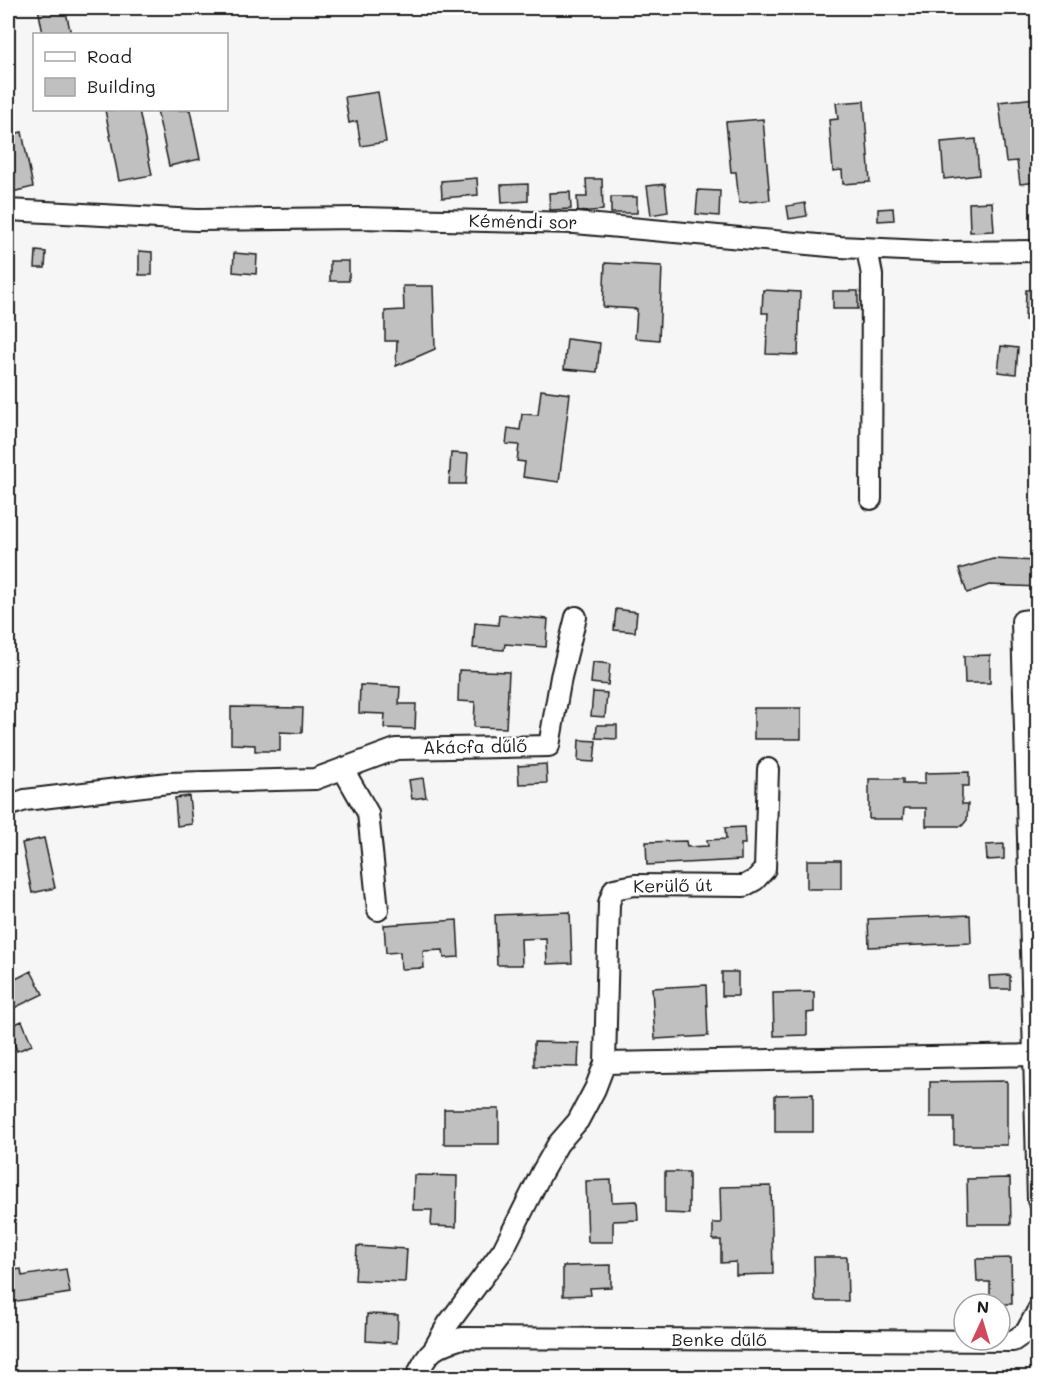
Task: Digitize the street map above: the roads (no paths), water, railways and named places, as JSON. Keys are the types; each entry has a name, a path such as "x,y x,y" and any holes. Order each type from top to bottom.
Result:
{"street":[{"name":"Kéméndi sor","path":"8,210 196,220 359,218 575,223 664,229 769,243 867,249 945,252 1038,251"},
{"path":"867,249 872,275 871,499"},
{"name":"Akácfa dűlő","path":"8,806 25,800 168,783 315,779 396,749 549,746 561,677 576,617"},
{"path":"1038,619 1022,621 1036,1011 1034,1055 1038,1200"},
{"path":"344,769 368,813 378,910"},
{"name":"Kerülő út","path":"435,1347 448,1324 502,1250 558,1144 578,1121 605,1063 609,903 614,888 635,885 744,886 755,880 765,869 768,769"},
{"path":"605,1063 1034,1055"},
{"name":"Benke dűlő","path":"435,1347 462,1338 1013,1341 1026,1332 1035,1316"},
{"path":"416,1377 425,1358 435,1347"}]}
